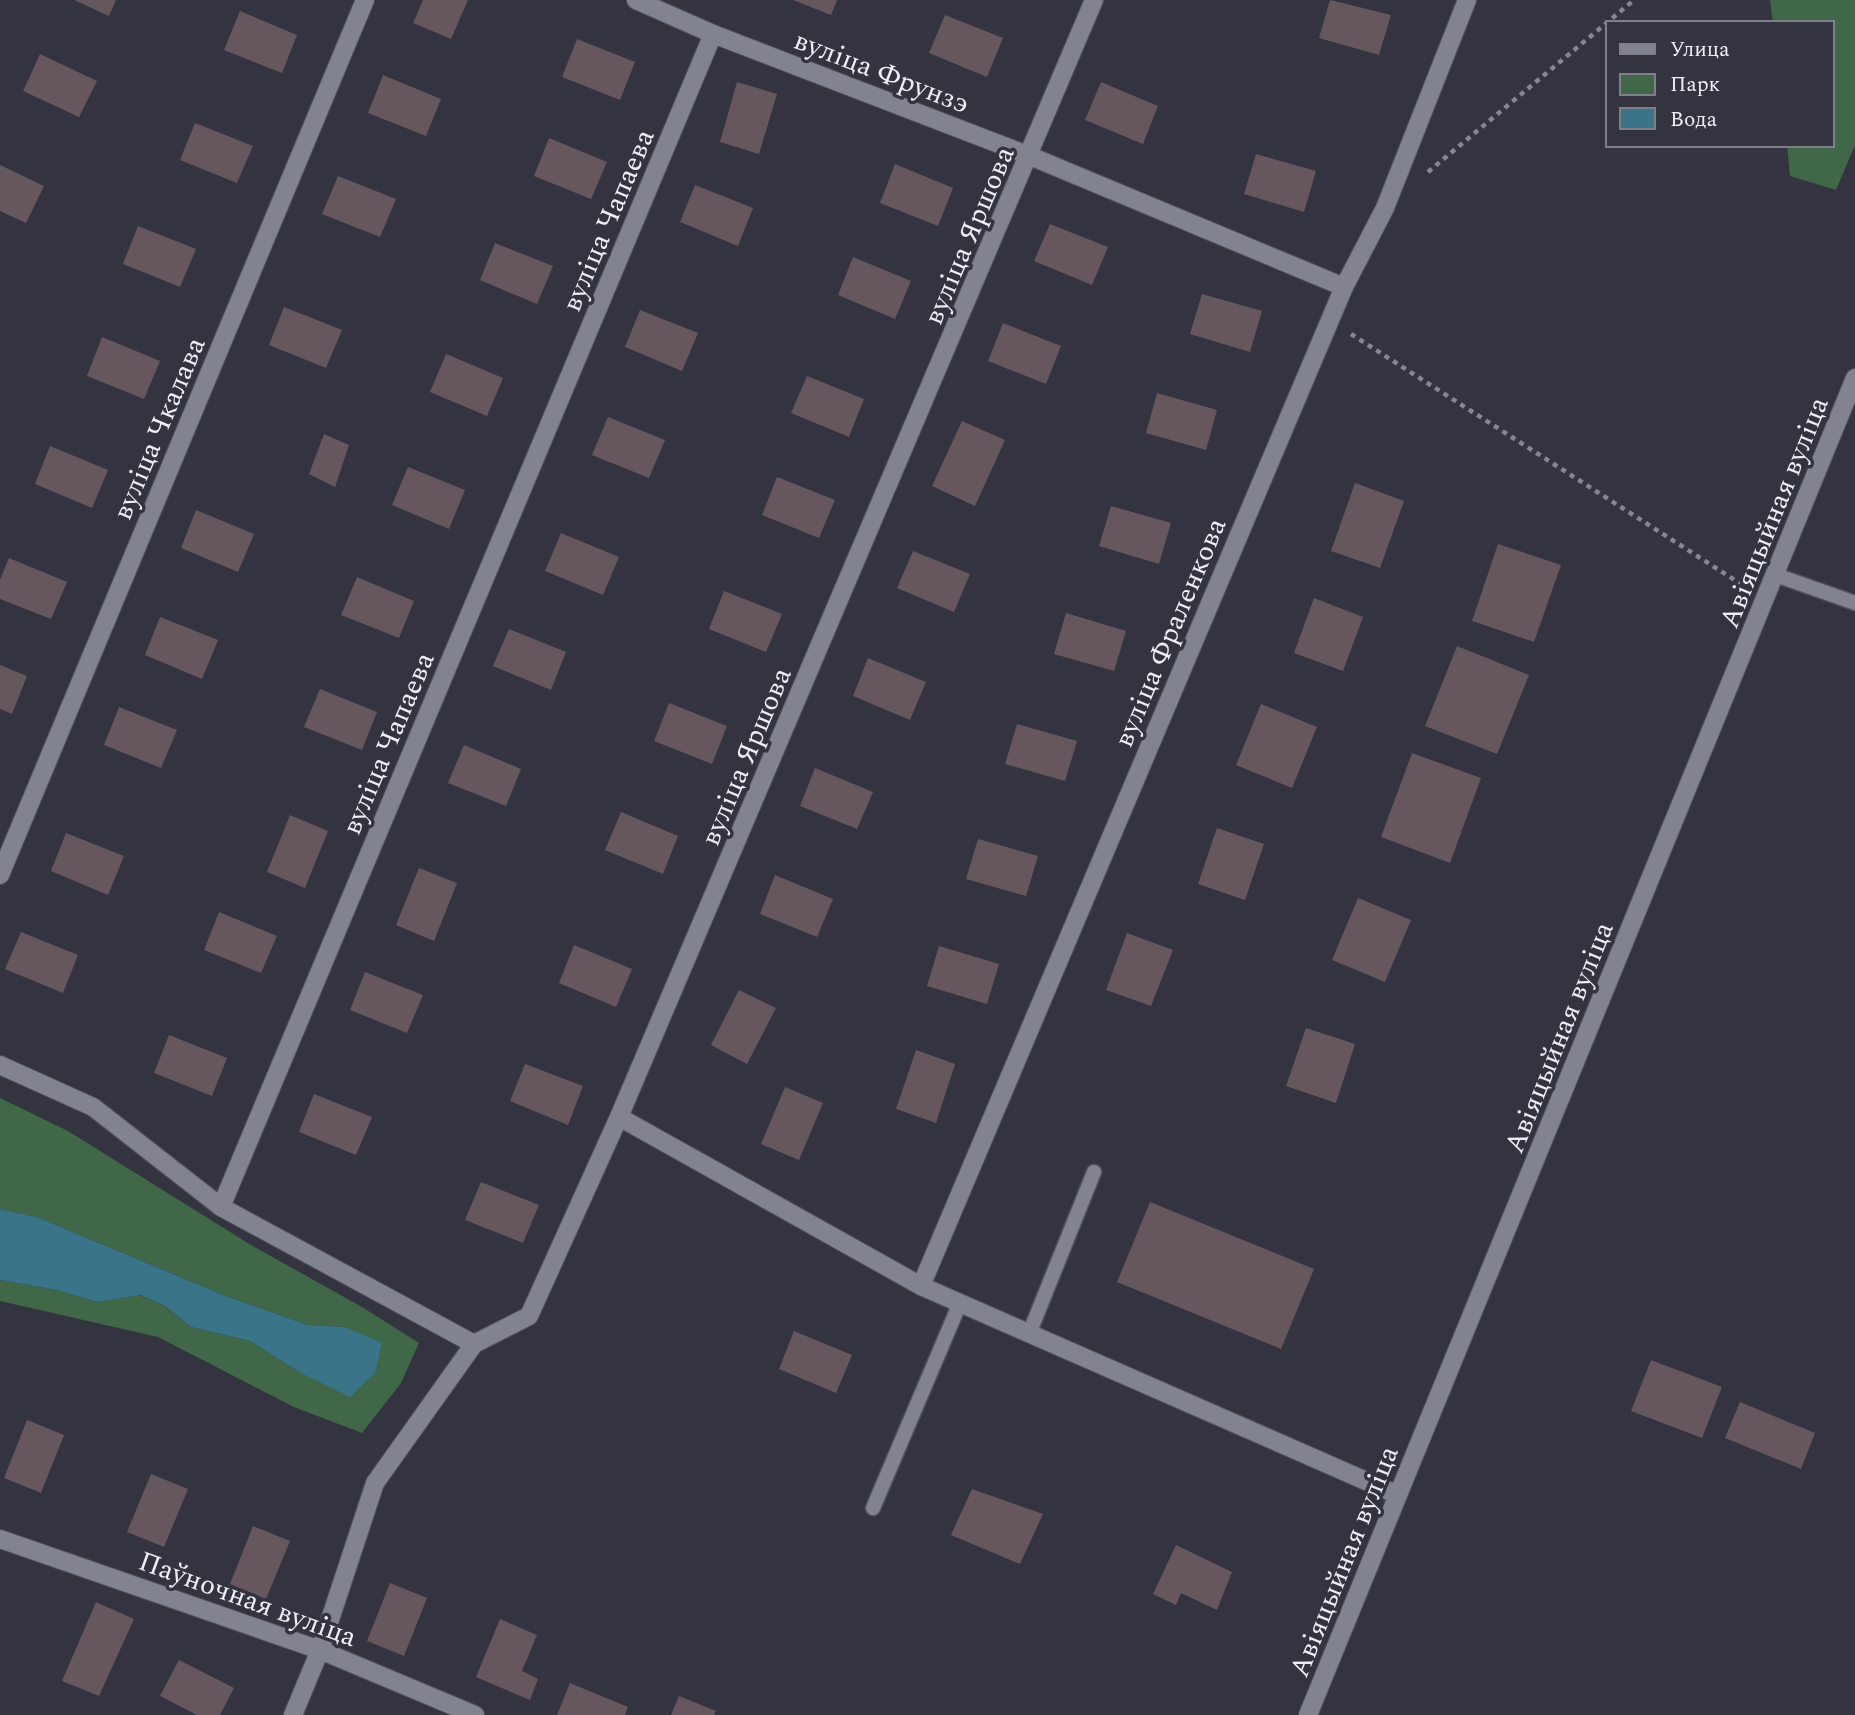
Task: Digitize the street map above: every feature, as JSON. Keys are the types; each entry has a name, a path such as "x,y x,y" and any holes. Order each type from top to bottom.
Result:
{"street":[{"name":"вуліца Чкалава","path":"0,875 365,0"},
{"name":"вуліца Фрунзэ","path":"636,0 713,34 1030,156 1344,287"},
{"name":"вуліца Яршова","path":"293,1715 320,1650 375,1483 474,1344 529,1316 619,1117 1030,156 1094,0"},
{"name":"вуліца Фраленкова","path":"921,1286 1329,321 1385,208 1467,0"},
{"name":"вуліца Чапаева","path":"222,1207 713,34"},
{"name":"Авіяцыйная вуліца","path":"1308,1715 1855,378"},
{"path":"0,1065 93,1107 222,1207 474,1344"},
{"path":"619,1117 921,1286 1398,1495"},
{"name":"Паўночная вуліца","path":"0,1539 320,1650 475,1715"}],"lane":[{"path":"1776,575 1855,603"},
{"path":"1030,1334 1094,1172"},
{"path":"873,1508 960,1303"}],"path":[{"path":"1609,21 1634,0"},
{"path":"1427,173 1606,23"},
{"path":"1329,321 1766,601"}],"green space":[{"path":"1770,0 1855,0 1855,145 1836,190 1790,176 1787,147 1834,147 1834,21 1773,21"},
{"path":"0,1098 68,1131 251,1245 362,1307 419,1343 401,1383 362,1433 294,1407 158,1337 0,1301 0,1280 57,1290 97,1302 139,1295 165,1306 191,1327 250,1341 299,1372 345,1327 308,1325 223,1295 37,1217 0,1209"}],"water":[{"path":"0,1209 37,1217 223,1295 308,1325 345,1327 382,1343 375,1373 350,1397 299,1372 250,1341 191,1327 165,1306 140,1295 97,1302 57,1290 0,1280"}],"building":[{"path":"74,0 116,0 109,16"},
{"path":"423,0 468,0 451,39 413,23"},
{"path":"793,0 837,0 831,15"},
{"path":"1330,0 1391,15 1379,55 1319,38"},
{"path":"240,11 297,35 282,73 224,50"},
{"path":"945,15 1003,38 987,77 929,53"},
{"path":"577,39 635,62 620,100 562,77"},
{"path":"40,54 97,81 79,117 23,91"},
{"path":"383,75 441,99 426,136 368,113"},
{"path":"737,82 777,94 759,154 720,142"},
{"path":"1101,82 1158,106 1143,144 1085,120"},
{"path":"195,123 253,146 237,183 180,160"},
{"path":"549,138 607,162 591,199 534,176"},
{"path":"1256,154 1316,171 1304,212 1244,194"},
{"path":"895,164 953,188 938,226 880,203"},
{"path":"0,165 44,186 26,223 0,211"},
{"path":"338,176 396,199 380,237 322,214"},
{"path":"695,185 753,208 738,246 680,222"},
{"path":"1050,224 1108,247 1092,285 1034,261"},
{"path":"138,226 196,249 180,287 123,264"},
{"path":"495,243 553,266 537,304 480,280"},
{"path":"853,257 911,281 895,319 838,295"},
{"path":"1202,294 1262,311 1250,352 1190,334"},
{"path":"284,307 342,330 326,368 269,345"},
{"path":"640,310 698,333 682,371 625,347"},
{"path":"1003,323 1061,346 1046,384 988,361"},
{"path":"102,337 160,361 144,399 87,376"},
{"path":"446,354 503,378 487,416 430,392"},
{"path":"807,376 864,399 849,437 791,413"},
{"path":"1157,393 1217,410 1206,450 1146,433"},
{"path":"608,417 665,440 649,478 592,455"},
{"path":"962,421 1005,440 975,506 932,486"},
{"path":"324,434 349,445 335,487 309,474"},
{"path":"50,446 108,470 92,508 35,484"},
{"path":"408,467 465,490 449,529 392,505"},
{"path":"777,477 835,500 819,538 762,515"},
{"path":"1355,483 1404,501 1380,568 1331,551"},
{"path":"1111,506 1171,523 1159,564 1099,546"},
{"path":"196,510 254,534 238,572 181,548"},
{"path":"561,533 619,557 603,595 545,571"},
{"path":"1498,544 1561,565 1534,642 1472,621"},
{"path":"913,551 970,574 954,612 897,588"},
{"path":"9,558 67,582 51,619 0,599 0,580"},
{"path":"357,577 414,601 399,638 341,615"},
{"path":"724,591 782,614 766,652 709,629"},
{"path":"1314,598 1363,617 1343,671 1294,653"},
{"path":"1066,613 1126,631 1114,671 1054,654"},
{"path":"160,617 218,640 202,679 145,655"},
{"path":"509,629 566,652 551,690 493,666"},
{"path":"1457,646 1529,675 1497,754 1425,726"},
{"path":"868,658 926,682 910,720 853,696"},
{"path":"0,665 27,676 12,714 0,709"},
{"path":"320,689 377,712 362,750 304,727"},
{"path":"669,703 727,726 712,764 654,741"},
{"path":"1261,704 1317,727 1292,788 1236,765"},
{"path":"119,707 177,730 161,768 104,745"},
{"path":"1017,724 1077,741 1065,781 1005,764"},
{"path":"464,745 521,769 506,806 448,783"},
{"path":"1412,753 1481,778 1450,863 1381,837"},
{"path":"815,768 873,792 857,829 800,806"},
{"path":"621,812 678,836 663,874 605,850"},
{"path":"290,815 328,831 305,888 267,872"},
{"path":"1217,828 1264,844 1245,900 1198,884"},
{"path":"66,833 124,856 108,895 51,871"},
{"path":"978,839 1038,856 1026,896 966,879"},
{"path":"419,868 457,883 434,941 396,925"},
{"path":"775,875 833,899 817,937 760,914"},
{"path":"1358,898 1411,920 1385,982 1332,960"},
{"path":"219,912 277,936 261,973 204,950"},
{"path":"21,932 78,955 63,993 5,969"},
{"path":"1127,933 1173,950 1151,1006 1106,990"},
{"path":"574,945 632,969 616,1007 559,983"},
{"path":"939,946 999,964 987,1004 927,986"},
{"path":"365,972 423,995 407,1033 350,1010"},
{"path":"739,990 776,1008 747,1064 711,1045"},
{"path":"1306,1028 1355,1044 1336,1103 1286,1086"},
{"path":"169,1035 227,1058 212,1096 154,1073"},
{"path":"916,1050 955,1064 936,1123 896,1109"},
{"path":"525,1064 583,1086 568,1125 510,1101"},
{"path":"785,1087 823,1103 799,1160 761,1144"},
{"path":"314,1094 372,1117 356,1155 299,1132"},
{"path":"481,1182 539,1205 523,1243 465,1220"},
{"path":"1150,1202 1314,1269 1281,1349 1117,1282"},
{"path":"794,1331 852,1355 836,1393 779,1369"},
{"path":"1651,1360 1722,1387 1702,1438 1631,1411"},
{"path":"1740,1402 1815,1433 1801,1469 1725,1438"},
{"path":"27,1420 64,1435 41,1493 4,1478"},
{"path":"151,1474 188,1489 164,1547 127,1532"},
{"path":"972,1489 1043,1514 1020,1564 951,1535"},
{"path":"253,1526 290,1541 266,1599 230,1584"},
{"path":"1176,1545 1232,1572 1217,1610 1181,1593 1176,1605 1153,1594"},
{"path":"390,1583 427,1598 404,1656 367,1641"},
{"path":"96,1602 134,1619 99,1696 62,1681"},
{"path":"500,1619 537,1635 522,1671 538,1679 530,1700 476,1677"},
{"path":"179,1660 234,1688 220,1715 197,1715 160,1696"},
{"path":"570,1683 628,1707 625,1715 557,1715"},
{"path":"679,1696 716,1711 714,1715 671,1715"}]}
